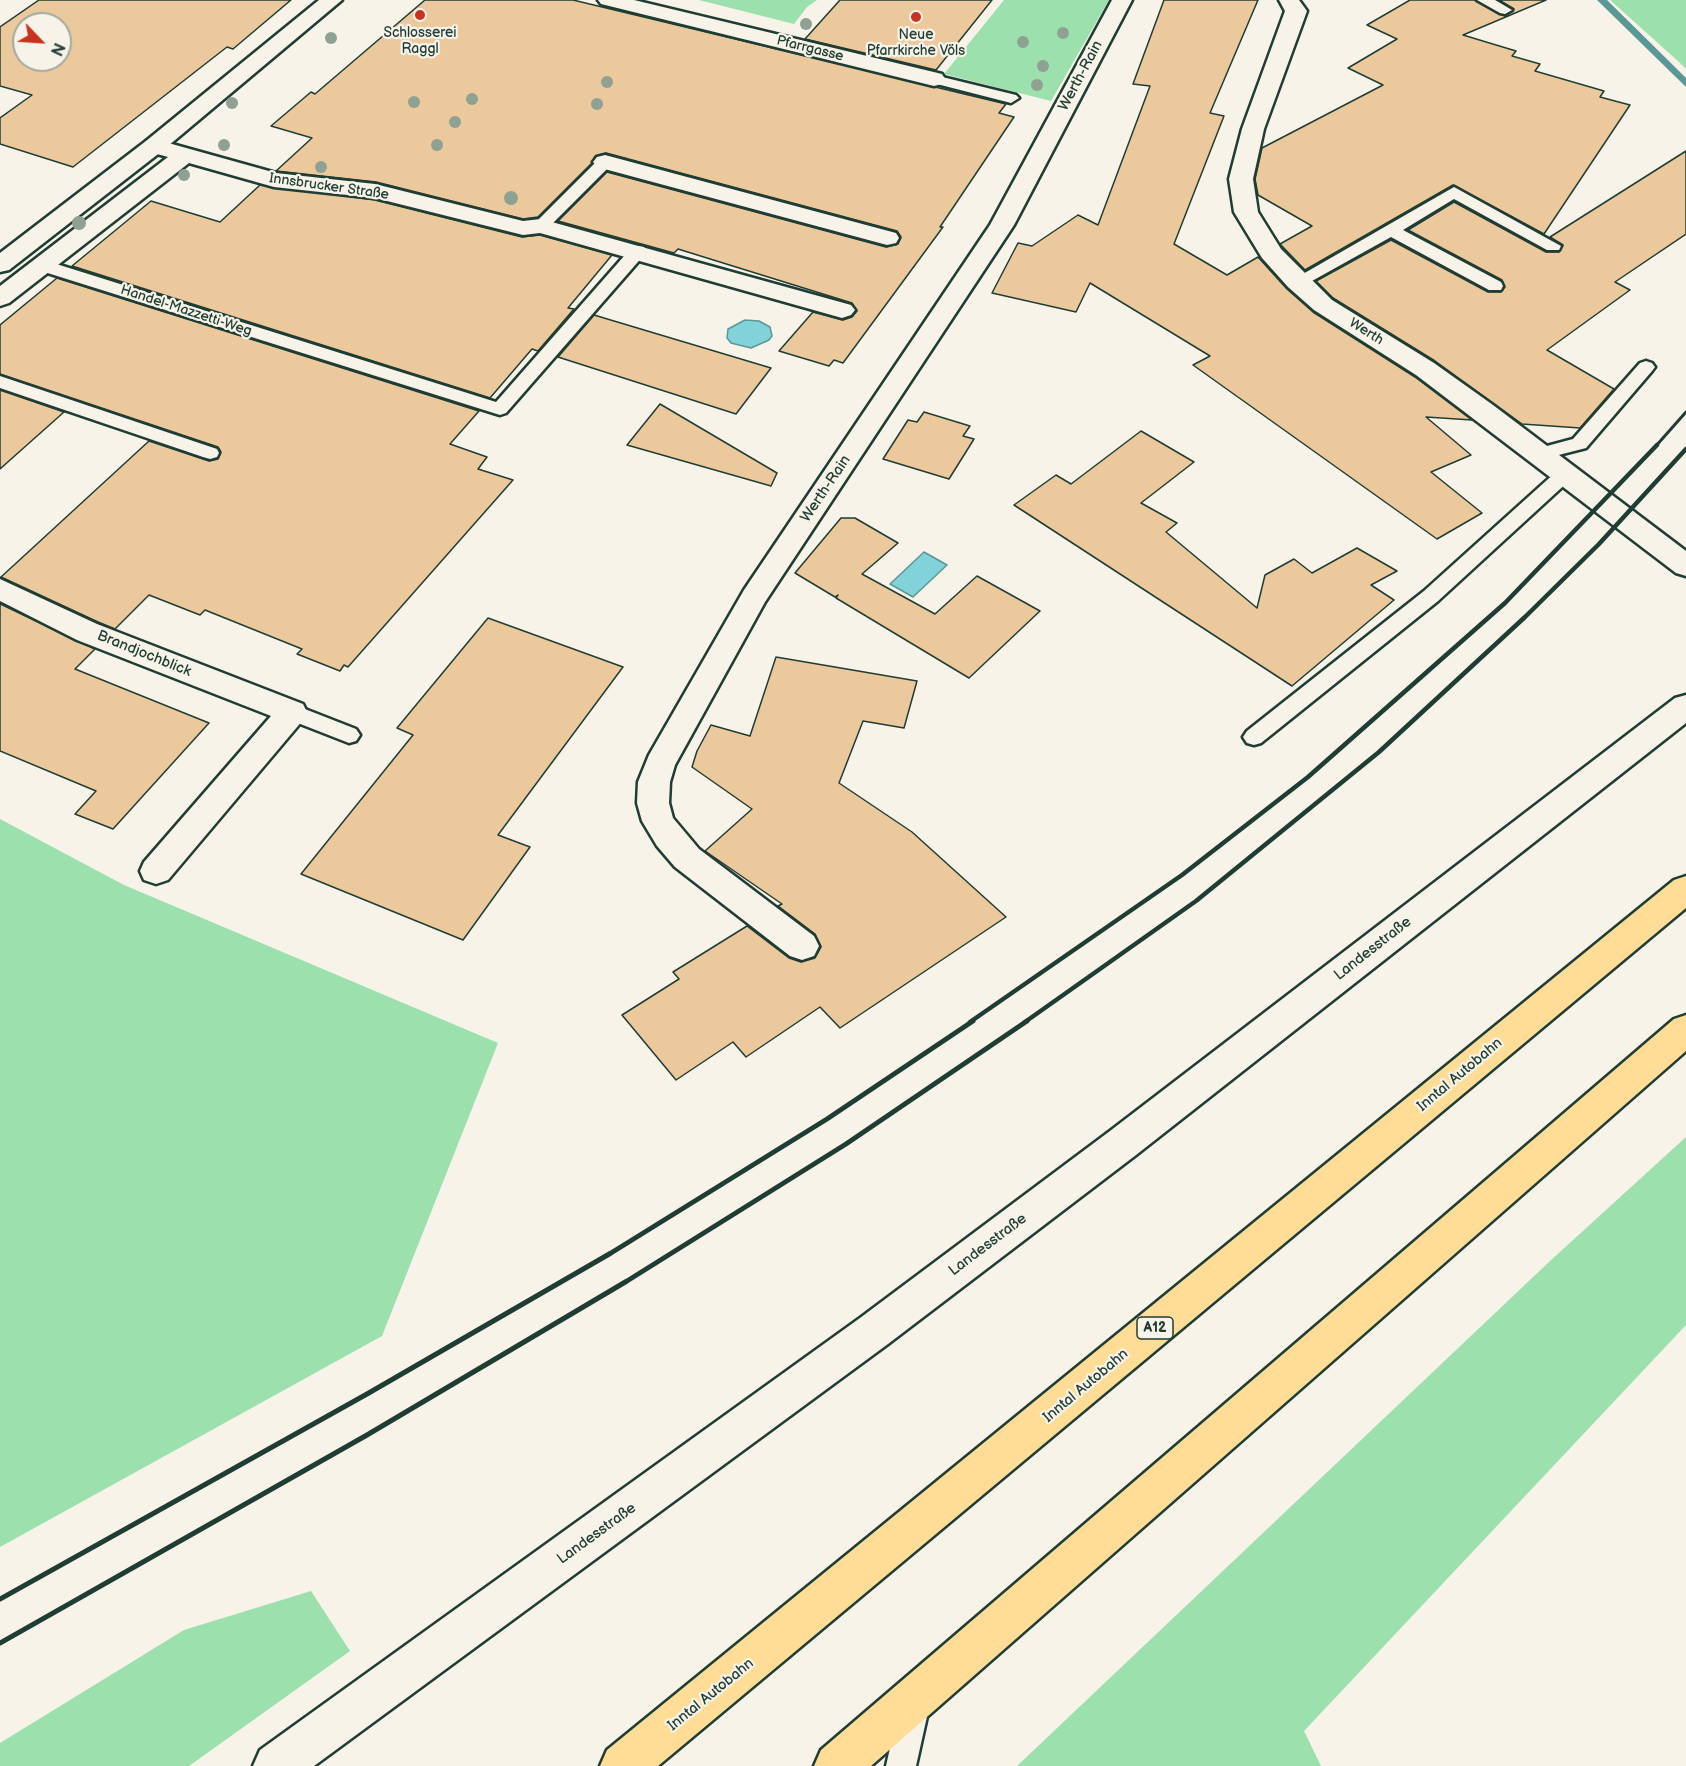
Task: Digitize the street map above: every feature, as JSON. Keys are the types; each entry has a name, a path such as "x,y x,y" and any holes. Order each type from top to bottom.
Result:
{"highway":[{"name":"Inntal Autobahn","path":"623,1766 1686,889"},
{"path":"837,1766 1686,1030"}],"street":[{"path":"6,256 154,146 332,0"},
{"name":"Pfarrgasse","path":"608,0 934,79"},
{"name":"Werth-Rain","path":"802,946 687,858 668,837 658,821 653,803 657,773 754,597 1002,225 1122,0"},
{"name":"Werth","path":"1290,0 1296,11 1253,129 1241,179 1246,212 1260,237 1297,282 1323,305 1425,369 1475,404 1564,475 1686,566"},
{"name":"Innsbrucker Straße","path":"154,146 274,180 375,191 523,228 542,226 638,251 842,310"},
{"path":"0,298 185,155"},
{"path":"605,162 887,238"},
{"name":"Brandjochblick","path":"0,589 87,632 292,712"},
{"name":"Landesstraße","path":"276,1766 903,1309 1123,1143 1686,706"},
{"path":"156,871 292,712"}],"lane":[{"path":"1485,0 1505,10"},
{"name":"Pfarrgasse","path":"934,79 1011,99"},
{"path":"542,226 605,162"},
{"path":"1297,282 1454,192 1553,246"},
{"path":"1391,230 1495,286"},
{"name":"Handel-Mazzetti-Weg","path":"44,266 500,409 638,251"},
{"path":"1539,454 1579,444 1646,367"},
{"path":"0,382 210,453"},
{"path":"1254,737 1431,596 1564,475"},
{"name":"Brandjochblick","path":"292,712 349,735"},
{"path":"901,1766 916,1698"}],"green space":[{"path":"699,0 817,0 807,7 794,24"},
{"path":"1004,0 1109,0 1051,101 944,74"},
{"path":"1610,0 1686,0 1686,69 1679,62"},
{"path":"0,819 124,885 498,1043 382,1336 0,1547"},
{"path":"1686,1137 1686,1325 1304,1731 1321,1766 1017,1766 1550,1261"},
{"path":"311,1591 350,1651 189,1766 0,1766 0,1743 184,1630"}],"water":[{"path":"745,320 759,321 770,327 772,336 769,340 751,348 731,343 727,338 728,329"},
{"path":"924,552 947,565 913,597 890,584"}],"building":[{"path":"39,0 291,0 233,49 227,47 73,167 0,144 0,118 32,95 0,86 0,27 12,19 12,72 72,72 72,12 22,12"},
{"path":"425,0 573,0 1006,104 999,113 1014,117 940,227 943,227 843,363 834,360 829,366 779,351 813,312 843,320 852,317 857,311 852,303 678,249 674,253 558,221 607,172 886,247 898,244 901,237 897,231 606,153 595,156 591,164 538,217 523,219 376,182 276,171 312,138 271,126 311,92 315,94"},
{"path":"840,0 992,0 936,70 805,39"},
{"path":"1164,0 1258,0 1210,113 1224,116 1174,244 1227,275 1258,257 1287,289 1313,312 1415,377 1472,420 1426,417 1471,455 1431,472 1482,513 1437,539 1193,365 1210,356 1090,283 1076,312 992,293 1018,243 1032,246 1078,215 1098,225 1150,86 1133,84"},
{"path":"1410,0 1475,0 1505,16 1514,9 1499,0 1546,0 1463,35 1516,51 1512,56 1540,64 1535,71 1604,91 1600,97 1630,105 1544,234 1453,185 1305,270 1280,244 1312,226 1258,195 1255,179 1262,148 1383,85 1348,68 1397,39 1367,25"},
{"path":"1686,151 1686,234 1615,282 1630,290 1547,350 1614,389 1580,428 1522,424 1435,361 1333,298 1316,281 1391,240 1488,292 1501,292 1505,287 1502,280 1408,230 1454,202 1546,252 1559,252 1563,245 1550,237"},
{"path":"260,185 375,200 522,237 540,235 612,255 568,308 574,309 538,351 532,349 490,398 72,266 151,201 220,222"},
{"path":"57,278 479,411 450,444 487,457 478,469 513,480 348,667 344,665 340,671 297,654 302,649 205,610 200,615 149,595 115,629 98,622 1,577 149,441 209,461 218,459 221,452 218,447 0,374 0,325"},
{"path":"594,315 771,368 736,414 558,357"},
{"path":"0,390 64,412 0,469"},
{"path":"660,404 777,473 771,486 627,445"},
{"path":"924,412 970,426 963,436 974,439 949,479 883,459 908,420 917,422"},
{"path":"1141,431 1194,462 1141,503 1177,523 1166,532 1257,608 1265,575 1294,559 1312,573 1357,548 1397,571 1371,585 1394,600 1292,686 1014,505 1056,475 1071,484"},
{"path":"841,518 855,518 898,543 862,574 935,614 977,576 1040,611 969,678 836,598 838,595 835,597 795,573"},
{"path":"0,604 95,649 75,669 209,723 113,829 75,814 96,791 0,751"},
{"path":"488,618 623,667 498,835 530,847 463,940 301,874 413,735 397,728"},
{"path":"776,657 917,681 904,728 863,721 839,783 912,832 1006,917 840,1028 820,1007 746,1057 733,1042 676,1080 622,1015 679,979 673,972 747,926 789,958 801,962 815,958 821,947 815,934 778,906 782,904 705,851 752,809 692,767 697,751 711,725 750,736"}],"waterway":[{"path":"1602,0 1686,84"}],"railway":[{"path":"1655,447 1686,412"},
{"path":"970,1022 1182,875 1308,777 1505,603 1657,445"},
{"path":"1025,1022 1196,901 1379,752 1525,617 1599,544 1686,449"},
{"path":"0,1599 367,1394 611,1253 827,1119 973,1021"},
{"path":"0,1643 367,1435 627,1281 846,1144 1027,1021"}],"place":[{"name":"Schlosserei Raggl","path":"420,15"},
{"name":"Neue Pfarrkirche Völs","path":"916,17"}]}
